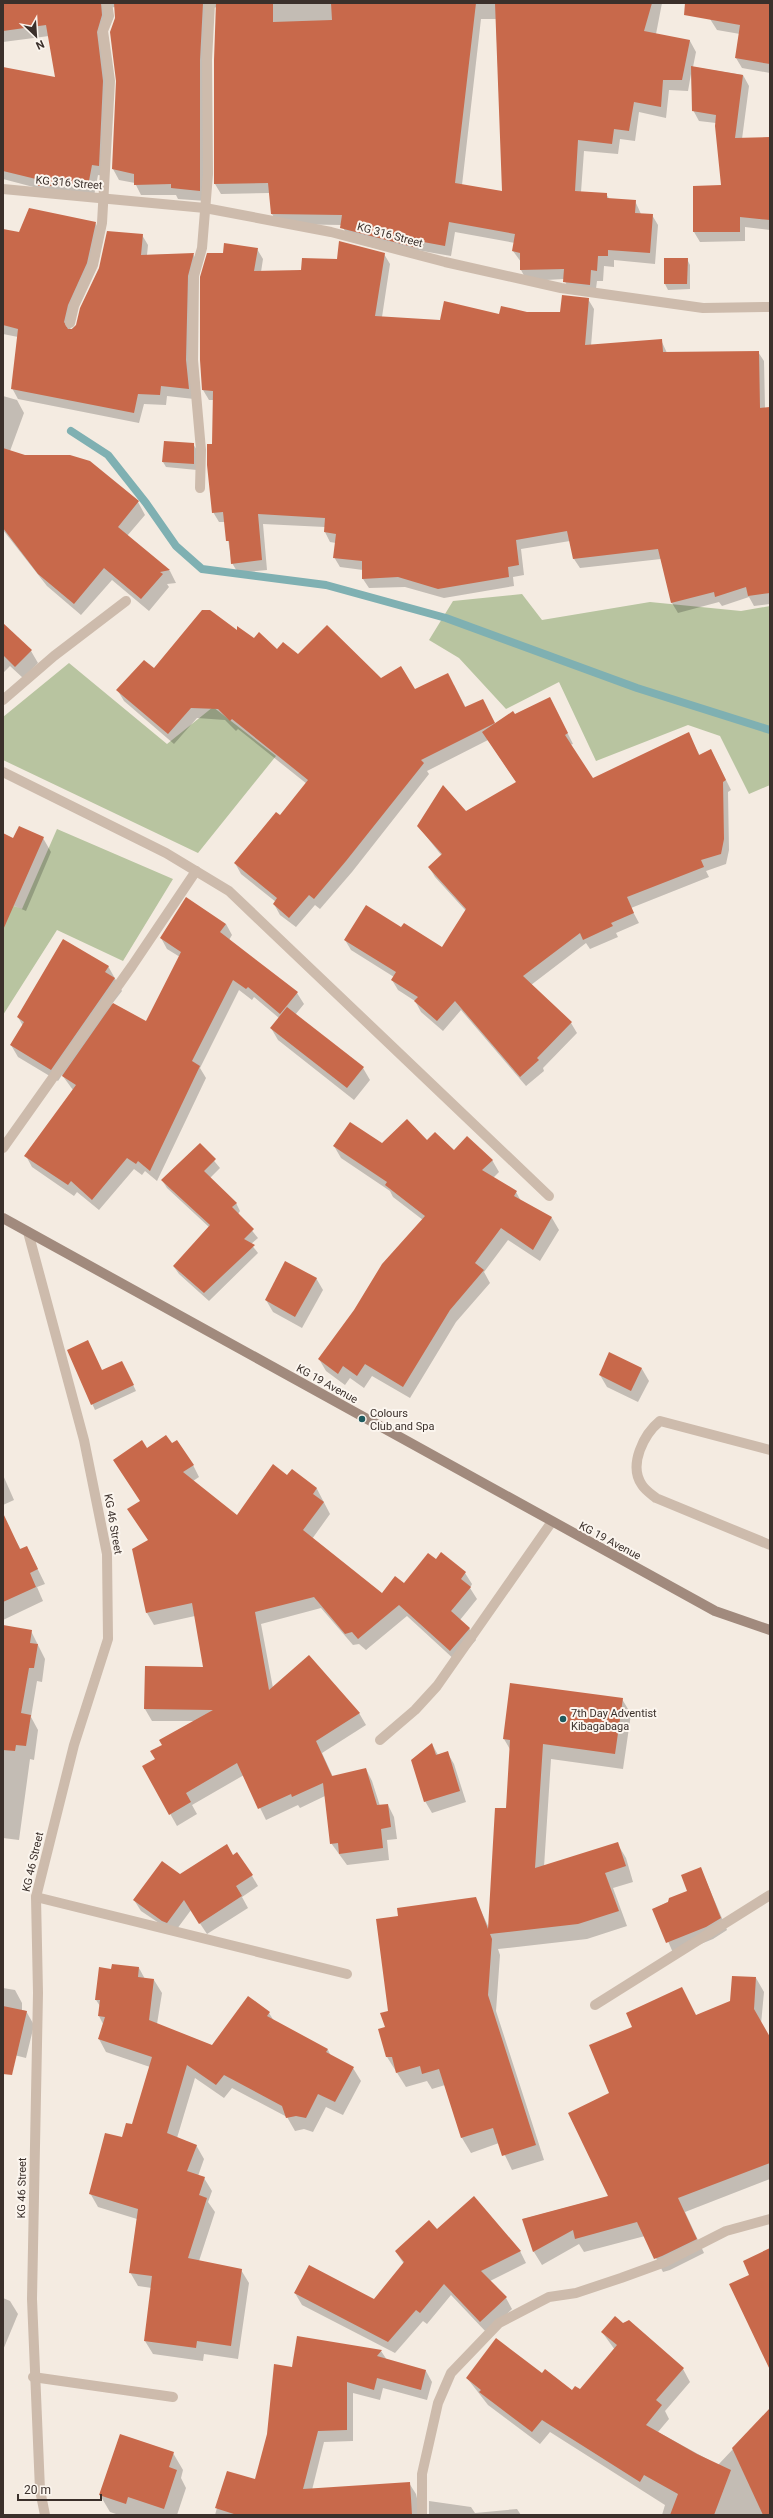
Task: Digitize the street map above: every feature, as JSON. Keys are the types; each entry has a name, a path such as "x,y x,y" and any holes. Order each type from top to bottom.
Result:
{"main road":[{"name":"KG 19 Avenue","path":"3,1218 551,1523 715,1612 770,1630"}],"street":[{"path":"70,324 74,306 93,265 102,223 110,81 103,31 110,16 108,3"},
{"path":"200,488 201,450 193,360 194,284 202,248 208,174 207,60 210,3"},
{"name":"KG 316 Street","path":"3,189 205,208 331,232 445,262 562,288 703,308 770,307"},
{"path":"3,700 54,656 126,601"},
{"path":"3,772 166,853 229,891 549,1196"},
{"path":"3,1148 132,966 196,871"},
{"name":"KG 46 Street","path":"28,1232 84,1440 107,1554 108,1639 74,1745 36,1897 38,1993 32,2299 33,2377 40,2490 45,2515"},
{"path":"770,1450 660,1421 649,1430 636,1462 641,1484 656,1498 770,1545"},
{"path":"380,1740 415,1710 437,1686 551,1523"},
{"path":"595,2005 770,1895"},
{"path":"36,1897 347,1974"},
{"path":"422,2515 422,2474 438,2402 451,2373 499,2323 549,2297 576,2293 621,2278 664,2262 726,2231 770,2218"},
{"path":"33,2377 173,2397"}],"green space":[{"path":"522,594 542,620 650,602 741,611 770,606 770,785 749,794 720,736 688,725 596,761 559,682 506,709 459,658 429,640 453,601"},
{"path":"69,663 167,744 213,707 276,756 198,853 3,760 3,717"},
{"path":"57,829 173,879 123,961 57,930 3,1015 3,902 22,909"}],"building":[{"path":"3,3 101,3 102,15 97,32 103,81 99,166 92,165 88,186 38,186 40,180 3,171 3,67 55,77 46,25 3,31"},
{"path":"114,3 203,3 200,60 200,191 171,188 171,184 134,185 134,174 112,169 116,81 110,32 115,18"},
{"path":"216,3 273,3 273,22 332,20 331,3 476,3 455,183 502,191 495,3 652,3 644,31 690,40 682,80 663,80 661,107 634,102 629,131 614,129 612,144 578,140 575,191 607,193 607,198 636,200 635,213 653,214 650,253 608,250 608,256 598,256 597,271 591,270 590,285 563,282 564,269 520,270 520,253 512,251 515,234 449,222 445,246 418,241 417,248 340,228 342,215 271,214 268,183 214,184 214,60"},
{"path":"685,3 770,3 770,64 735,58 740,25 684,15"},
{"path":"691,66 743,75 735,138 770,137 770,220 740,217 740,232 693,232 693,186 721,185 715,126 716,115 692,111"},
{"path":"29,208 96,222 87,263 68,305 64,322 68,329 72,329 76,325 80,308 99,268 107,231 143,234 141,255 194,253 188,276 186,360 189,389 161,386 160,395 138,394 134,413 11,389 18,329 3,325 3,229 19,232"},
{"path":"339,241 385,253 375,316 440,320 444,301 499,314 501,306 527,312 560,312 562,295 589,298 585,345 662,339 663,352 759,351 760,408 770,407 770,593 748,596 746,587 715,597 714,592 671,603 658,549 573,559 567,531 516,540 519,565 508,567 509,577 438,589 398,577 362,579 362,561 333,558 336,534 324,532 325,518 258,514 262,560 231,564 229,541 226,541 223,512 212,513 207,465 207,444 212,444 213,391 202,390 200,360 200,277 207,253 223,253 224,243 258,248 254,271 301,270 302,258 337,259"},
{"path":"664,258 688,258 687,284 664,284"},
{"path":"164,441 194,443 194,464 162,462"},
{"path":"3,448 25,455 70,455 90,461 139,501 118,527 170,570 160,572 163,574 141,599 104,568 74,604 38,574 3,528"},
{"path":"202,610 210,610 237,630 237,626 254,638 259,632 277,649 283,642 298,654 327,625 381,678 401,666 415,689 448,673 465,707 483,699 495,723 421,760 424,763 346,861 314,899 309,895 289,918 273,904 277,898 234,863 276,812 280,815 308,780 232,719 230,721 218,709 191,708 168,734 116,690 144,660 154,668"},
{"path":"3,623 32,650 15,667 3,655"},
{"path":"550,697 568,733 565,735 593,778 689,732 699,755 711,749 726,780 723,782 724,839 721,854 701,860 704,867 627,897 634,913 611,923 613,926 583,940 580,933 523,976 572,1022 537,1058 539,1060 520,1077 455,1001 437,1021 414,1001 418,997 391,980 396,972 344,940 366,905 401,927 404,923 442,947 466,909 428,867 442,854 417,826 443,785 466,811 516,782 482,732 513,711 515,714"},
{"path":"19,826 44,837 3,930 3,833 13,838"},
{"path":"186,897 226,924 220,932 298,992 280,1014 248,987 246,989 233,980 192,1061 200,1066 150,1171 138,1161 136,1164 127,1158 92,1200 71,1181 68,1185 24,1156 76,1085 62,1076 113,1003 146,1021 181,952 160,938"},
{"path":"63,939 109,966 105,972 115,978 51,1070 10,1045 24,1022 17,1017"},
{"path":"287,1007 364,1067 347,1088 270,1028"},
{"path":"407,1119 427,1140 435,1132 454,1150 467,1136 493,1160 482,1170 517,1191 514,1196 552,1217 533,1250 501,1228 475,1263 484,1270 450,1310 403,1387 365,1364 357,1376 343,1366 338,1374 318,1359 354,1310 382,1264 425,1216 385,1185 387,1182 333,1146 350,1122 382,1143"},
{"path":"200,1143 216,1159 204,1171 237,1203 232,1207 254,1229 244,1239 255,1245 204,1293 173,1266 210,1225 161,1180"},
{"path":"285,1261 317,1278 295,1317 265,1300"},
{"path":"88,1340 102,1370 122,1361 134,1385 91,1405 67,1350"},
{"path":"609,1352 642,1368 631,1391 599,1375"},
{"path":"166,1435 172,1443 177,1440 194,1465 183,1472 237,1515 273,1464 287,1475 292,1469 317,1488 313,1494 324,1502 303,1530 382,1593 395,1576 404,1583 428,1553 436,1559 441,1552 466,1572 461,1579 471,1587 451,1611 470,1628 450,1651 399,1605 358,1639 352,1632 345,1634 314,1597 255,1612 269,1690 309,1655 360,1713 316,1741 332,1776 366,1768 377,1805 388,1804 391,1827 381,1829 383,1848 339,1854 338,1843 330,1844 323,1783 292,1797 291,1794 258,1809 237,1763 186,1793 191,1802 169,1815 142,1766 155,1759 150,1751 162,1745 159,1740 213,1710 144,1709 145,1666 203,1667 192,1603 146,1613 132,1549 148,1540 127,1509 140,1501 113,1460 142,1440 147,1448"},
{"path":"3,1513 20,1549 27,1546 38,1569 30,1573 36,1587 3,1602"},
{"path":"3,1625 32,1630 30,1643 38,1644 34,1668 29,1668 21,1713 31,1715 26,1746 16,1745 15,1751 3,1750"},
{"path":"510,1683 623,1698 615,1754 543,1744 535,1868 618,1842 626,1866 605,1873 619,1911 578,1924 490,1934 492,1939 488,1995 536,2145 502,2156 493,2128 461,2138 439,2069 422,2074 420,2066 396,2073 392,2057 386,2057 378,2029 385,2027 380,2013 388,2011 376,1919 398,1916 397,1908 476,1897 488,1929 495,1808 506,1808 510,1740 503,1739"},
{"path":"432,1743 436,1755 448,1751 460,1791 424,1802 411,1760"},
{"path":"227,1844 233,1855 237,1852 253,1875 236,1886 242,1896 199,1924 184,1900 167,1923 133,1900 162,1861 180,1874"},
{"path":"701,1867 721,1918 706,1927 666,1943 652,1909 668,1902 669,1898 687,1891 681,1875"},
{"path":"112,1964 139,1967 138,1977 154,1979 149,2020 212,2045 248,1996 270,2012 267,2016 328,2049 326,2052 354,2067 335,2102 318,2094 306,2118 296,2116 286,2118 282,2106 224,2075 216,2085 187,2065 167,2133 197,2145 187,2171 205,2177 199,2195 207,2198 188,2258 242,2269 231,2346 197,2341 196,2348 144,2341 152,2276 129,2273 138,2209 89,2194 105,2133 122,2137 126,2123 132,2124 152,2057 98,2039 105,2017 98,2016 100,2000 95,2000 99,1967 111,1969"},
{"path":"732,1976 756,1977 754,2009 770,2037 770,2163 678,2198 697,2239 662,2256 654,2259 637,2222 575,2239 573,2230 533,2252 522,2219 608,2196 568,2113 609,2093 589,2045 632,2027 626,2013 682,1987 696,2015 730,2001"},
{"path":"3,2006 27,2011 12,2075 3,2074"},
{"path":"474,2196 521,2251 481,2271 507,2297 480,2322 444,2284 420,2313 416,2310 388,2342 294,2293 309,2265 374,2299 404,2262 395,2251 429,2220 437,2229"},
{"path":"770,2248 770,2370 729,2284 749,2275 743,2261"},
{"path":"615,2316 623,2323 629,2320 684,2368 656,2400 662,2405 646,2425 697,2454 731,2470 714,2515 670,2515 678,2494 644,2475 640,2482 542,2420 532,2432 479,2392 481,2390 466,2378 496,2338 542,2373 545,2369 572,2390 575,2386 580,2389 617,2345 601,2332"},
{"path":"297,2336 382,2350 377,2356 426,2370 421,2390 377,2378 374,2390 347,2382 347,2430 318,2431 303,2489 410,2482 412,2515 237,2515 215,2508 227,2471 255,2479 267,2434 274,2364 292,2367"},
{"path":"770,2408 770,2515 763,2515 732,2448"},
{"path":"120,2434 174,2452 169,2467 177,2470 164,2509 128,2497 126,2504 99,2495"}],"waterway":[{"path":"71,431 108,455 146,503 176,546 202,569 326,585 446,618 637,688 770,730"}],"place":[{"name":"Colours Club and Spa","path":"362,1419"},
{"name":"7th Day Adventist Kibagabaga","path":"563,1719"}]}
